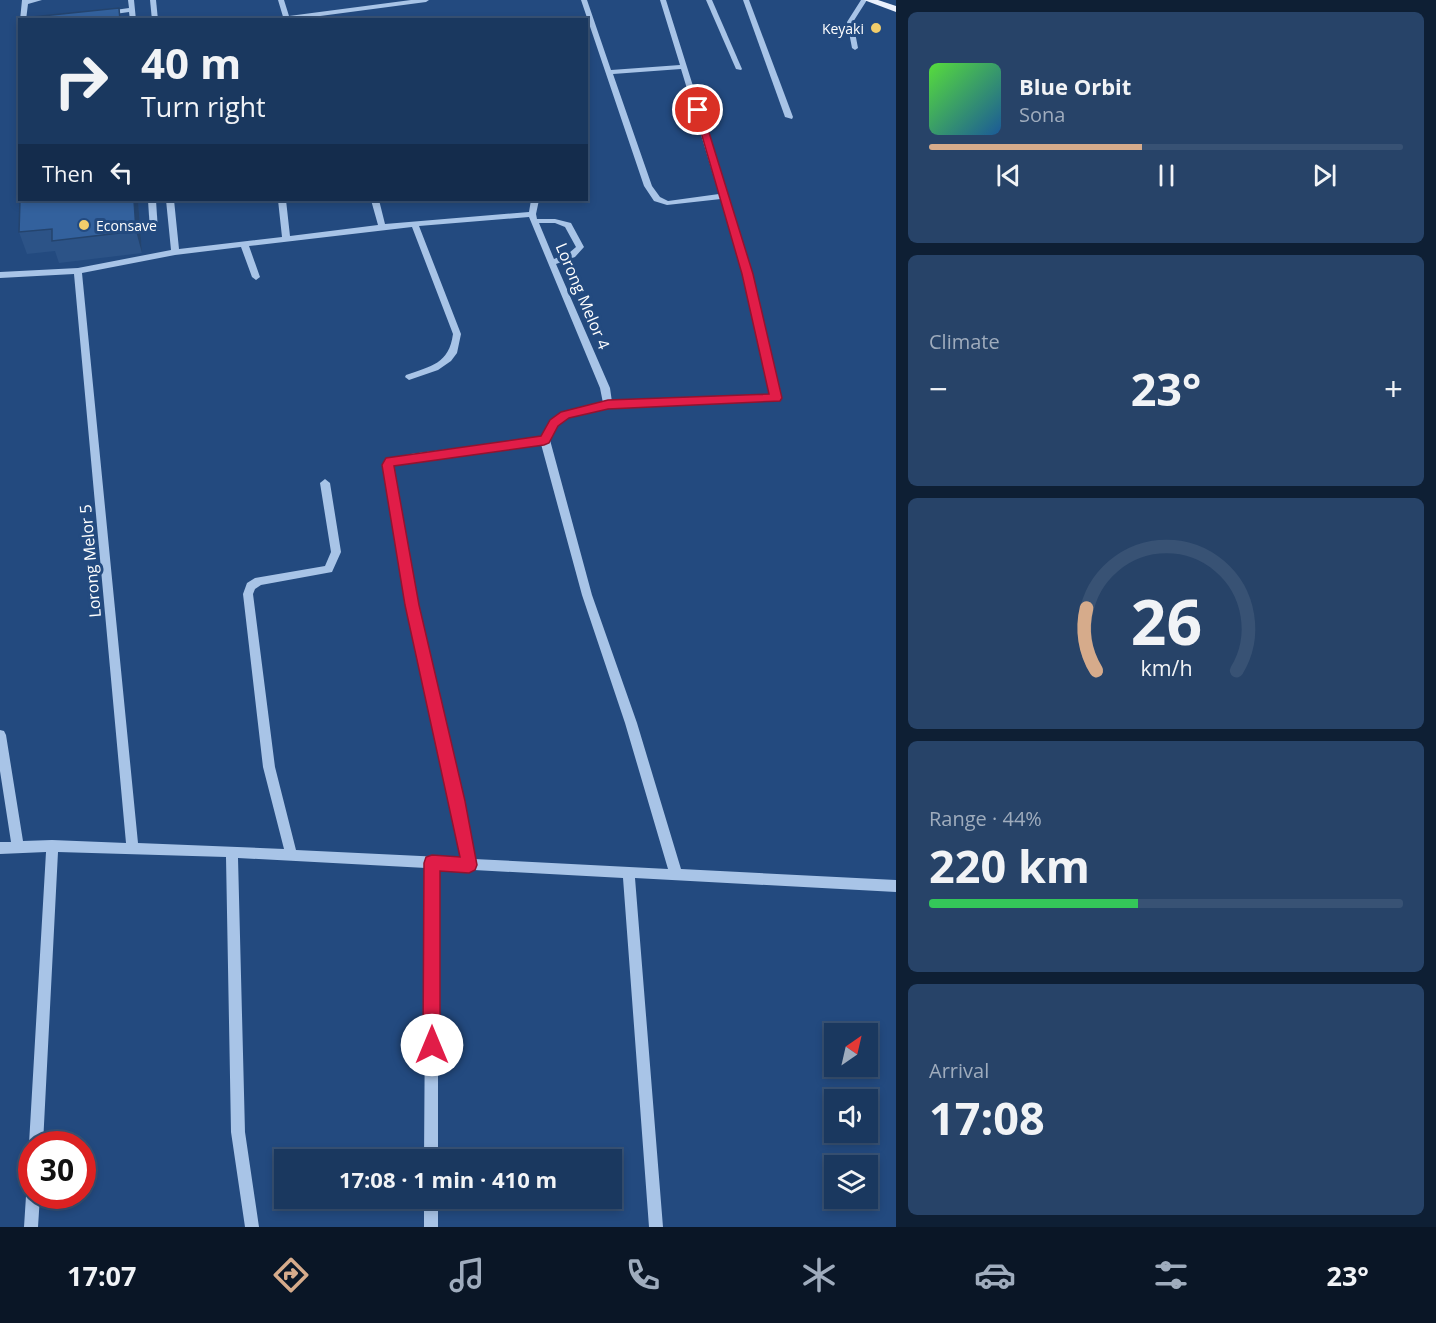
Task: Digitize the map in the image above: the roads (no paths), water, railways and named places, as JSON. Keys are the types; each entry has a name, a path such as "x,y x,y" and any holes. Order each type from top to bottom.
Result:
{"main road":[{"path":"869,0 896,9"}],"street":[{"path":"23,18 25,1 39,0"},
{"path":"130,0 133,18"},
{"path":"153,0 154,18"},
{"path":"281,0 287,18"},
{"path":"294,18 426,0"},
{"path":"584,0 648,186 657,199 667,203 724,196"},
{"path":"663,0 748,274 776,398 608,405 565,415 554,423 544,440 587,595 631,723 676,874"},
{"path":"709,0 739,69"},
{"path":"746,0 789,117"},
{"path":"855,48 850,22 864,0"},
{"path":"101,14 132,10"},
{"path":"609,72 685,67"},
{"path":"152,201 154,231"},
{"path":"170,201 175,252"},
{"path":"282,201 286,239"},
{"path":"375,201 382,227"},
{"path":"533,218 535,201"},
{"path":"0,275 78,272 175,252 382,227 533,218 568,225 580,247 573,255 553,262"},
{"name":"Lorong Melor 4","path":"533,218 605,388 608,405"},
{"path":"409,377 439,366 451,358 457,348 457,334 415,225"},
{"path":"244,244 256,277"},
{"name":"Lorong Melor 5","path":"78,272 132,848"},
{"path":"469,865 457,801 412,605 388,465 390,462 411,458 544,440"},
{"path":"291,854 269,767 248,594 251,585 259,581 328,569 333,562 336,552 325,483"},
{"path":"0,735 18,846"},
{"path":"37,1131 52,846"},
{"path":"0,848 52,846 291,854 629,874 676,874 896,886"},
{"path":"232,852 238,1132 252,1227"},
{"path":"431,1149 432,863"},
{"path":"629,874 656,1227"},
{"path":"31,1227 32,1209"},
{"path":"431,1209 431,1227"}],"place":[{"name":"Keyaki","path":"876,28"},
{"name":"Econsave","path":"84,225"}]}
